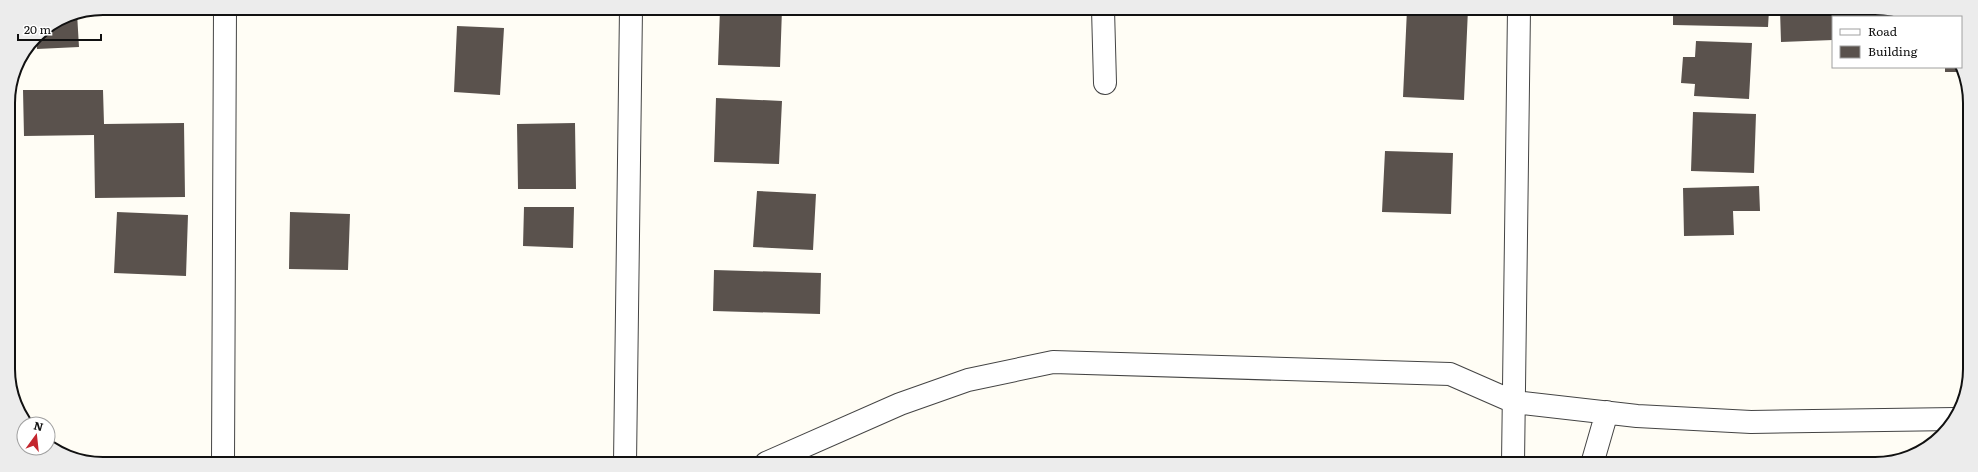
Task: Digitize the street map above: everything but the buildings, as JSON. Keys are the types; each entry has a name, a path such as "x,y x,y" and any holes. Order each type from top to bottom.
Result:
{"street":[{"path":"223,457 225,15"},
{"path":"626,457 631,15"},
{"path":"1103,15 1105,83"},
{"path":"1513,457 1519,15"},
{"path":"780,457 900,404 968,380 1052,362 1450,374 1514,402 1637,416 1751,422 1947,419"},
{"path":"1594,457 1607,412"}]}
